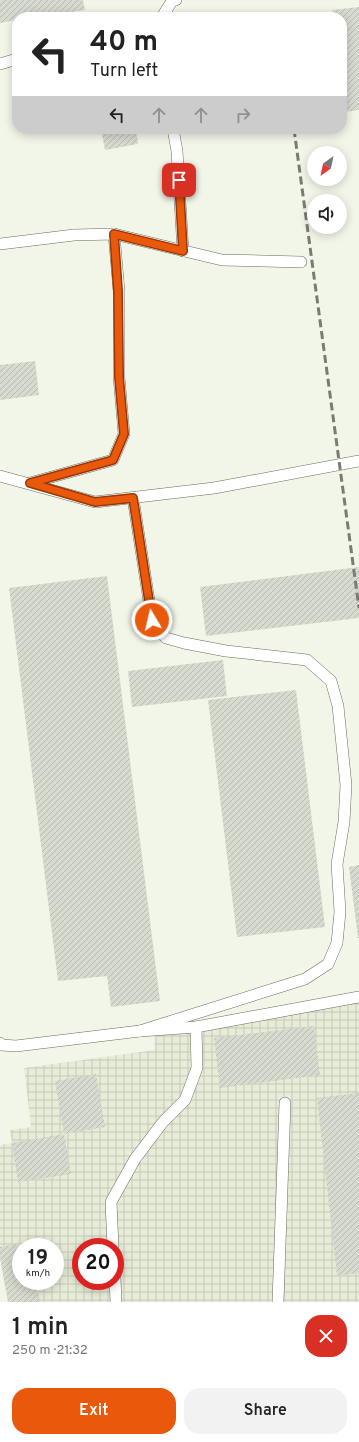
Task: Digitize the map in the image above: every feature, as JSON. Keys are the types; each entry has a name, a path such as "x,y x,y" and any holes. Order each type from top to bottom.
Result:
{"lane":[{"path":"165,12 172,0 176,0"},
{"path":"0,64 12,60"},
{"path":"174,134 177,151 183,251"},
{"path":"30,483 113,460 124,434 119,377 118,291 114,234"},
{"path":"0,244 74,235 114,234 222,260 300,262"},
{"path":"0,476 95,502 214,488 359,461"},
{"path":"133,498 152,620 166,638 184,643 226,651 307,660 331,681 338,706 346,786 344,822 337,864 340,912 337,943 328,964 305,979 140,1031"},
{"path":"0,1044 16,1046 140,1031 196,1027 359,997"},
{"path":"113,1238 111,1202 135,1159 163,1122 185,1100 197,1068 196,1027"},
{"path":"278,1302 285,1103"},
{"path":"116,1290 116,1302"}],"shaded area":[{"path":"359,1002 359,1302 8,1302 0,1257 0,1145 12,1143 10,1130 31,1127 24,1068 155,1050 154,1033"}],"building":[{"path":"0,0 83,0 85,10 72,12 12,12 12,21 0,23"},
{"path":"359,7 359,110 347,112 347,12 332,12 332,10"},
{"path":"102,134 137,134 138,144 105,150"},
{"path":"35,361 39,395 0,400 0,365"},
{"path":"359,567 359,618 206,636 200,587"},
{"path":"107,576 160,1001 111,1007 107,976 58,981 9,588"},
{"path":"223,660 227,696 132,707 128,671"},
{"path":"296,690 325,927 237,937 208,700"},
{"path":"359,865 359,938 358,938 349,867"},
{"path":"314,1026 320,1075 220,1088 214,1038"},
{"path":"96,1074 105,1127 64,1134 55,1081"},
{"path":"359,1093 359,1273 337,1276 317,1098"},
{"path":"64,1134 71,1174 18,1182 12,1143"},
{"path":"12,1245 12,1290 38,1290 40,1302 8,1302 0,1257 0,1247"}],"railway":[{"path":"295,134 359,608"}],"route":[{"path":"152,620 133,498 95,502 30,483 113,460 124,434 119,377 118,291 114,234 183,251 179,180"}]}
